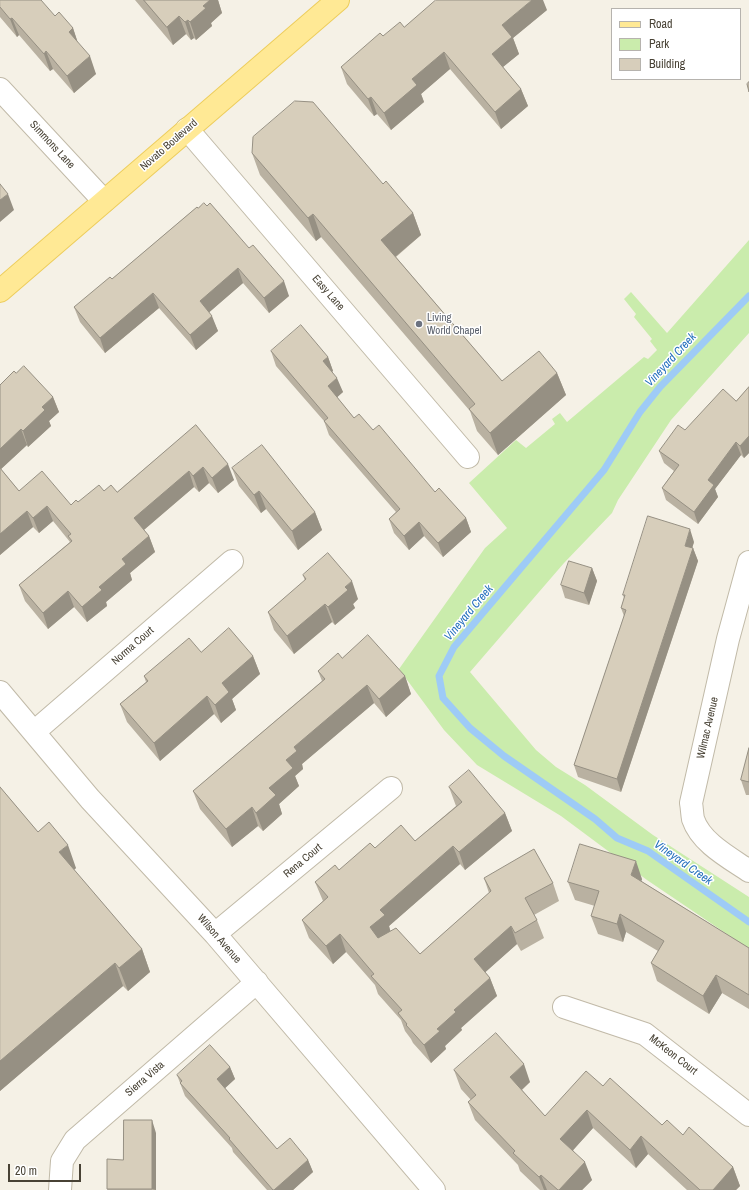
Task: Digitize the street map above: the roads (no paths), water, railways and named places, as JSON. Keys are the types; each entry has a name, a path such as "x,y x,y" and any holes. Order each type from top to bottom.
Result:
{"main road":[{"name":"Novato Boulevard","path":"0,291 338,0"}],"street":[{"name":"Simmons Lane","path":"0,89 104,201"},
{"name":"Easy Lane","path":"187,129 468,457"},
{"name":"Norma Court","path":"34,732 232,561"},
{"name":"Wilmac Avenue","path":"749,562 728,639 691,803 693,819 702,834 715,847 749,872"},
{"name":"Wilson Avenue","path":"0,692 90,798 257,982 434,1190"},
{"name":"Rena Court","path":"215,934 391,788"},
{"name":"Sierra Vista","path":"60,1190 62,1161 75,1140 257,982"},
{"name":"McKeon Court","path":"564,1007 645,1034 749,1115"}],"waterway":[{"name":"Vineyard Creek","path":"749,296 660,387 640,412 604,470 454,647 439,676 443,698 470,728 504,756 595,819 617,838 648,851 749,922"}],"place":[{"name":"Living World Chapel","path":"419,324"}]}
